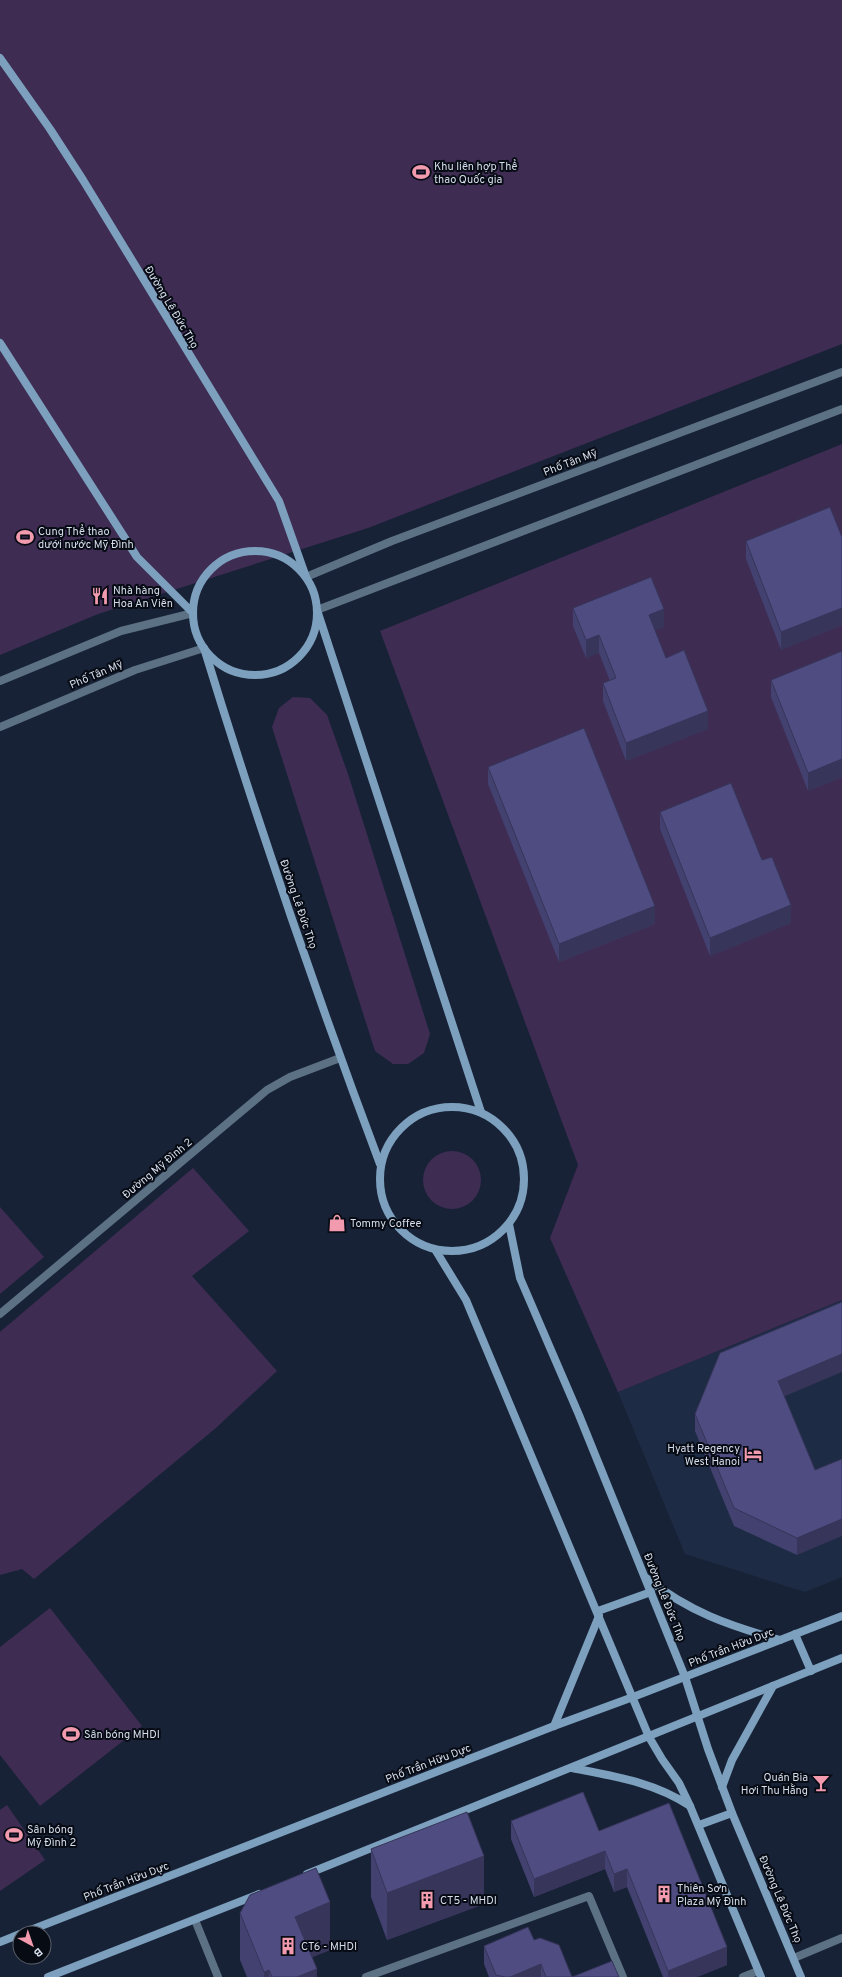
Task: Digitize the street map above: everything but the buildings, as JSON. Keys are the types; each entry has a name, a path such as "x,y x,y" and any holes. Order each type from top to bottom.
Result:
{"main road":[{"name":"Đường Lê Đức Thọ","path":"0,58 50,129 83,180 279,501 306,577"},
{"path":"0,343 137,557 193,613"},
{"path":"257,550 278,554 296,564 306,577 317,599 317,610 318,620 312,640 300,656 284,669 264,675 244,675 224,668 208,655 197,637 193,613 195,596 203,577 218,562 237,553 257,550"},
{"path":"317,610 481,1112"},
{"name":"Đường Lê Đức Thọ","path":"204,648 233,744 340,1058 380,1164"},
{"path":"449,1107 481,1112 495,1120 512,1138 523,1161 525,1183 520,1205 509,1224 489,1242 463,1251 436,1251 417,1243 400,1231 388,1214 381,1194 380,1164 394,1136 408,1122 424,1112 449,1107"},
{"name":"Đường Lê Đức Thọ","path":"509,1224 520,1278 645,1577 685,1677 699,1716 708,1749 732,1813 801,1977"},
{"path":"436,1251 466,1300 599,1614 617,1663 649,1737 679,1783 699,1825 759,1974"},
{"path":"645,1577 681,1603 704,1615 734,1627 780,1640"},
{"path":"554,1726 599,1614 651,1592"},
{"name":"Phố Trần Hữu Dực","path":"44,1925 554,1726 842,1616"},
{"path":"796,1634 811,1671"},
{"path":"298,1878 842,1658"},
{"path":"722,1787 732,1760 773,1686"},
{"path":"571,1768 644,1784 665,1791 690,1806"},
{"path":"699,1825 732,1813"},
{"path":"48,1977 269,1890"},
{"path":"0,1942 12,1937"}],"street":[{"name":"Phố Tân Mỹ","path":"306,577 392,541 842,372"},
{"path":"317,610 842,409"},
{"path":"0,681 121,631 193,613"},
{"name":"Phố Tân Mỹ","path":"0,727 135,670 204,648"},
{"name":"Đường Mỹ Đình 2","path":"0,1314 267,1090 297,1074 340,1058"},
{"path":"366,1977 589,1896 623,1977"},
{"path":"195,1920 218,1977"},
{"path":"794,1958 842,1938"},
{"path":"743,1977 759,1974"}],"shaded area":[{"name":"Khu liên hợp Thể thao Quốc gia","path":"0,0 842,0 842,344 368,528 98,614 0,655"},
{"path":"842,444 842,1300 618,1392 550,1238 578,1165 380,631"},
{"path":"293,697 310,698 327,715 348,774 430,1034 424,1053 408,1064 393,1064 375,1051 272,727 279,708"},
{"path":"446,1151 458,1151 473,1159 481,1174 481,1186 473,1201 458,1209 446,1209 431,1201 423,1186 423,1174 431,1159"},
{"path":"193,1168 249,1231 192,1276 277,1371 217,1427 34,1579 22,1569 0,1575 0,1332"},
{"path":"0,1207 44,1257 0,1294"},
{"path":"842,1300 842,1577 805,1592 685,1554 618,1392"},
{"path":"50,1608 142,1726 40,1806 0,1755 0,1647"},
{"name":"Sân bóng Mỹ Đình 2","path":"7,1805 45,1860 0,1891 0,1810"}],"place":[{"name":"Khu liên hợp Thể thao Quốc gia","path":"421,172"},
{"name":"Cung Thể thao dưới nước Mỹ Đình","path":"25,537"},
{"name":"Nhà hàng Hoa An Viên","path":"100,596"},
{"name":"Tommy Coffee","path":"337,1223"},
{"name":"Hyatt Regency West Hanoi","path":"753,1454"},
{"name":"Sân bóng MHDI","path":"71,1734"},
{"name":"Quán Bia Hơi Thu Hằng","path":"821,1783"},
{"name":"Sân bóng Mỹ Đình 2","path":"14,1835"},
{"name":"Thiên Sơn Plaza Mỹ Đình","path":"664,1894"},
{"name":"CT5 - MHDI","path":"427,1900"},
{"name":"CT6 - MHDI","path":"288,1946"}]}
